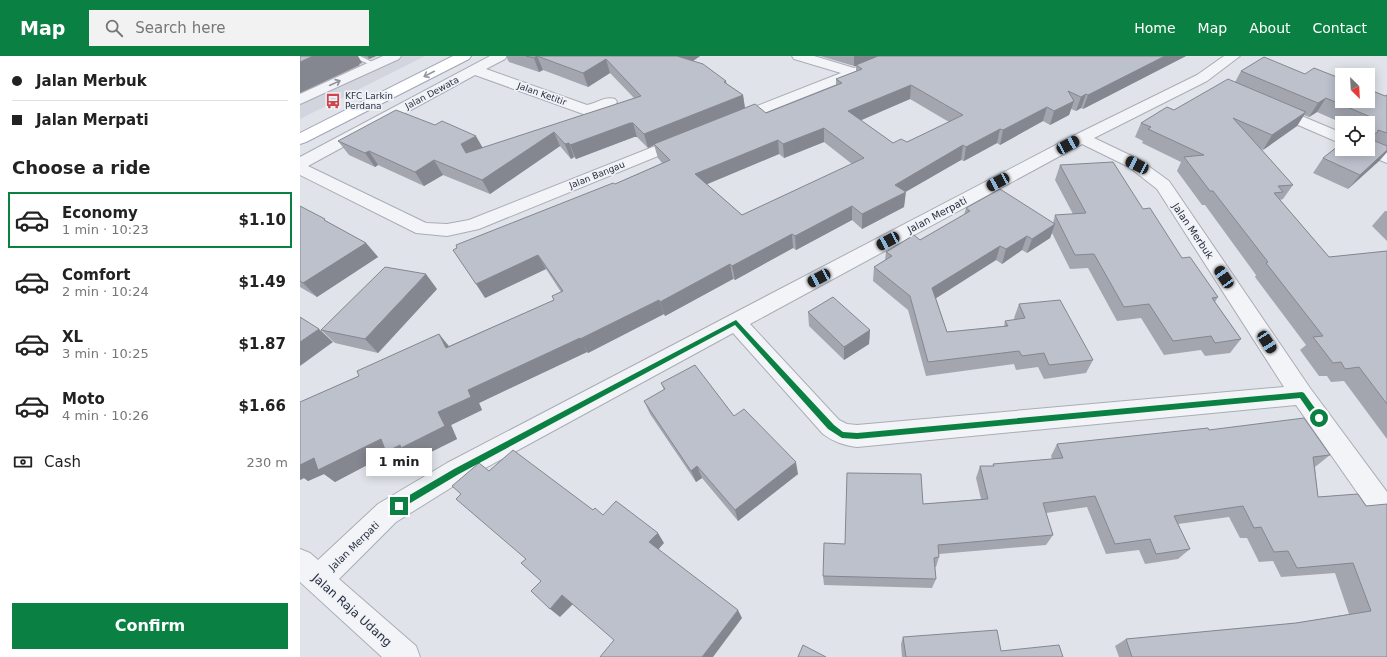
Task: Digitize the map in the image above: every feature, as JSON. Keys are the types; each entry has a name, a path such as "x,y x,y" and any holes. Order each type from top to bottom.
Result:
{"main road":[{"path":"300,128 440,56"},
{"path":"300,139 464,56"}],"street":[{"path":"300,100 394,56"},
{"name":"Jalan Dewata","path":"300,164 500,56"},
{"path":"799,56 854,72"},
{"path":"722,125 894,56"},
{"name":"Jalan Merpati","path":"309,571 387,513 456,471 1081,138 1209,81 1233,56"},
{"name":"Jalan Ketitir","path":"474,70 586,110 601,107 610,102"},
{"path":"1258,102 1335,135"},
{"name":"Jalan Bangau","path":"300,170 423,229 447,230 473,225 700,134"},
{"name":"Jalan Merbuk","path":"1081,138 1137,165 1152,175 1163,185 1302,395 1387,513"},
{"path":"1375,153 1387,158"},
{"path":"736,322 831,427 842,434 857,436 1302,395"},
{"name":"Jalan Raja Udang","path":"309,571 405,657"}],"lane":[{"path":"354,56 375,65"}],"shaded area":[{"path":"300,56 425,56 300,119"}],"building":[{"path":"300,56 313,56 300,62"},
{"path":"526,56 537,56 534,58"},
{"path":"537,56 677,56 703,64 726,81 724,82 743,95 644,134 633,123 630,123 570,145 569,143 565,144 554,132 482,180 434,160 415,172 369,151 365,153 338,141 396,110 435,125 442,121 476,136 461,144 466,153 641,96 606,59 583,73"},
{"path":"878,56 1165,56 1088,95 1086,94 1081,97 1068,91 1074,101 1054,111 1047,107 966,147 963,145 895,185 906,192 862,214 852,206 795,236 792,234 732,266 730,264 660,302 659,300 580,339 468,390 471,397 438,412 445,426 401,448 400,445 386,452 381,439 318,470 314,458 300,465 300,402 359,376 357,371 439,334 446,348 554,300 552,296 563,291 538,255 476,284 453,250 457,248 456,245 613,183 615,184 670,160 654,144 755,104 766,113 842,83 836,79 862,69 856,65","holes":["911,85 963,115 907,142 901,139 893,143 848,111","824,128 864,158 742,215 695,174 778,140 783,144"]},
{"path":"1264,57 1305,74 1314,68 1335,76 1335,102 1326,98 1318,103 1241,71"},
{"path":"1228,79 1306,112 1272,135 1233,118 1293,185 1278,186 1283,192 1274,193 1329,257 1387,251 1387,404 1359,367 1345,369 1341,362 1333,363 1313,337 1323,336 1266,263 1268,262 1213,191 1210,191 1184,157 1204,155 1148,129 1151,127 1141,123 1167,107 1174,110"},
{"path":"1375,92 1385,96 1387,95 1387,133 1378,130 1377,133 1375,133 1375,116 1368,116 1350,108 1375,108"},
{"path":"1375,141 1387,146 1387,150 1360,175 1323,158 1335,149 1335,156 1375,156"},
{"path":"1113,162 1143,209 1150,208 1182,258 1190,257 1218,297 1212,298 1241,339 1215,343 1211,336 1173,341 1149,304 1124,307 1094,254 1075,255 1055,215 1086,213 1060,165"},
{"path":"1000,189 1055,224 1032,239 1027,236 1006,249 1000,246 932,288 947,332 1008,326 1005,321 1025,318 1019,304 1060,300 1093,360 1049,365 1044,353 1022,356 1019,351 928,362 910,296 874,267 892,256 886,252 914,235 920,240 970,211 966,208"},
{"path":"300,206 366,243 303,283 300,281"},
{"path":"385,267 426,274 365,339 321,330"},
{"path":"833,297 870,330 844,347 808,312"},
{"path":"300,317 319,329 300,342"},
{"path":"695,365 734,416 744,409 796,462 735,510 697,466 691,471 644,401 665,389 661,383"},
{"path":"1304,418 1330,455 1313,457 1318,497 1358,494 1366,506 1387,504 1387,657 1132,657 1126,639 1296,623 1371,611 1353,563 1297,568 1288,551 1274,552 1261,527 1254,528 1243,506 1174,516 1190,549 1156,554 1150,539 1115,544 1095,496 1043,503 1053,535 938,545 939,557 934,558 936,579 823,576 824,543 845,544 847,473 921,474 923,504 988,499 980,466 994,466 993,464 1063,458 1057,444 1208,428 1209,430"},
{"path":"513,450 593,510 595,508 603,515 616,501 658,533 649,542 738,610 702,657 600,657 614,640 562,595 550,609 531,591 541,581 521,563 526,559 456,499 461,494 452,486 479,463 489,471"},
{"path":"997,630 1001,651 1059,645 1063,657 906,657 903,637"},
{"path":"803,645 826,657 798,657"}],"place":[{"name":"KFC Larkin Perdana","path":"333,101"}],"route":[{"path":"399,506 456,471 736,322 831,427 842,434 857,436 1302,395 1319,418"}]}
